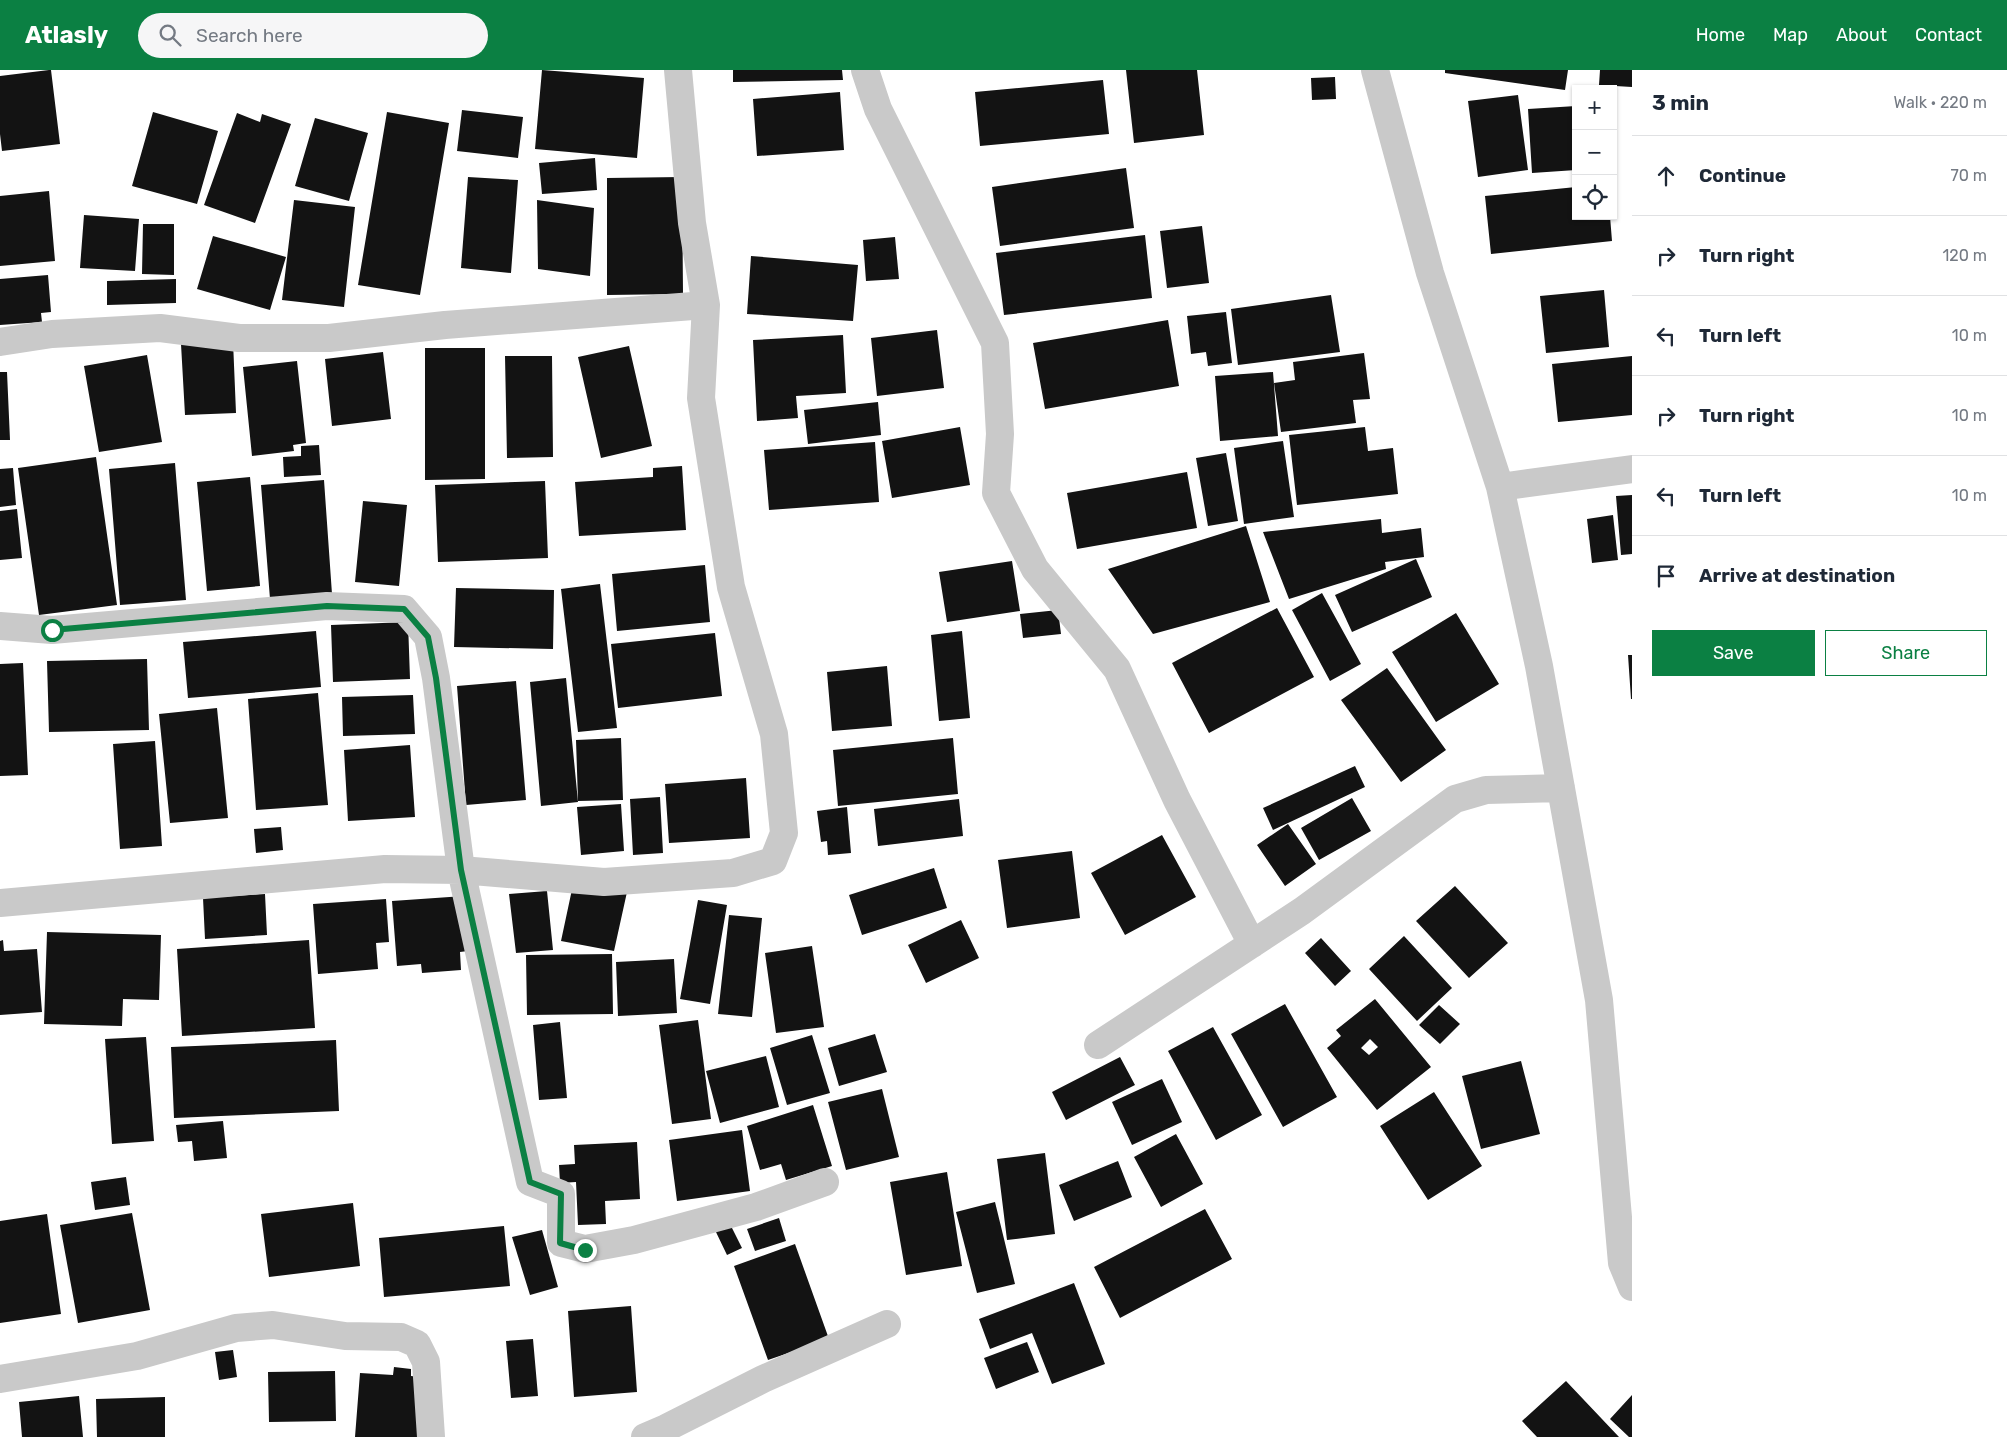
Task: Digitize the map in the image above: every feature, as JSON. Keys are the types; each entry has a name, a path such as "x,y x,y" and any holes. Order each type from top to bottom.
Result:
{"street":[{"path":"0,903 385,869 461,870 604,882 733,873 773,861 784,833 774,734 729,578 701,398 706,305 692,223 678,70"},
{"path":"865,70 878,109 995,343 1000,434 996,493 1034,569 1117,669 1177,800 1252,944"},
{"path":"1376,70 1430,273 1500,487 1539,666 1599,1000 1622,1263 1632,1287"},
{"path":"0,342 52,334 160,328 239,338 329,338 445,325 706,305"},
{"path":"1500,487 1632,469"},
{"path":"0,626 52,630 327,606 404,609 428,637 436,678 461,870 530,1182 561,1194 560,1243 585,1250 634,1240 756,1207 825,1182"},
{"path":"1098,1045 1302,911 1455,798 1486,790 1561,788"},
{"path":"644,1437 666,1428 763,1379 888,1324"},
{"path":"0,1379 137,1356 236,1328 273,1325 345,1336 401,1337 417,1344 426,1362 431,1437"}],"building":[{"path":"51,70 60,144 2,151 0,134 0,76"},
{"path":"542,70 644,78 637,158 535,149"},
{"path":"733,70 842,70 843,80 733,82"},
{"path":"1126,70 1197,70 1204,135 1134,143"},
{"path":"1445,70 1568,70 1565,90 1445,73"},
{"path":"1600,70 1632,70 1632,87 1599,85"},
{"path":"1335,77 1336,99 1312,100 1311,78"},
{"path":"1103,80 1109,134 980,146 975,92"},
{"path":"840,92 844,150 757,156 753,99"},
{"path":"1518,95 1528,170 1478,177 1468,101"},
{"path":"1572,106 1572,170 1532,173 1528,109"},
{"path":"462,110 523,117 518,158 457,151"},
{"path":"153,112 218,131 197,204 132,186"},
{"path":"387,112 449,123 420,295 358,285"},
{"path":"237,113 260,122 262,114 291,124 255,223 204,205"},
{"path":"315,118 368,133 349,201 295,186"},
{"path":"595,158 597,190 542,194 539,163"},
{"path":"1126,168 1134,228 1000,246 992,187"},
{"path":"468,177 518,180 511,273 461,268"},
{"path":"682,177 683,294 607,295 607,178"},
{"path":"1572,187 1572,220 1610,220 1612,241 1491,254 1485,196"},
{"path":"49,191 55,261 0,266 0,196"},
{"path":"294,200 355,207 344,307 282,300"},
{"path":"537,200 594,208 590,276 538,269"},
{"path":"84,215 139,219 135,271 80,268"},
{"path":"143,224 174,224 174,275 142,274"},
{"path":"1202,226 1209,283 1167,288 1160,231"},
{"path":"1145,235 1152,298 1004,315 996,253"},
{"path":"213,236 286,257 270,310 197,289"},
{"path":"895,237 899,279 866,281 863,240"},
{"path":"751,256 858,265 853,321 747,314"},
{"path":"48,275 51,312 41,313 42,322 0,325 0,279"},
{"path":"176,279 176,303 107,305 107,281"},
{"path":"1604,290 1609,347 1546,353 1540,296"},
{"path":"1331,295 1340,352 1238,365 1231,309"},
{"path":"1226,312 1232,363 1208,366 1206,352 1191,354 1187,316"},
{"path":"1168,320 1179,386 1045,409 1033,343"},
{"path":"937,330 944,388 877,396 871,338"},
{"path":"843,335 846,393 796,396 798,418 757,421 753,340"},
{"path":"233,341 236,413 185,415 181,344"},
{"path":"629,346 652,446 601,458 578,357"},
{"path":"425,348 485,348 485,479 425,480"},
{"path":"383,352 391,419 332,426 325,359"},
{"path":"1364,353 1370,399 1353,400 1356,423 1281,432 1274,383 1295,380 1293,362"},
{"path":"147,355 162,442 99,452 84,366"},
{"path":"505,356 552,356 553,457 507,458"},
{"path":"1632,356 1632,415 1558,422 1552,364"},
{"path":"297,361 306,443 293,445 294,451 252,456 243,367"},
{"path":"0,372 7,372 10,440 0,440"},
{"path":"1273,372 1278,436 1220,441 1215,376"},
{"path":"878,402 881,435 808,444 804,410"},
{"path":"960,427 970,485 892,498 882,441"},
{"path":"1365,427 1368,451 1393,448 1398,494 1297,505 1289,435"},
{"path":"1283,441 1294,517 1244,524 1234,448"},
{"path":"875,442 879,502 769,510 764,450"},
{"path":"319,445 321,475 284,477 283,457 301,456 301,446"},
{"path":"1226,453 1238,521 1208,526 1196,458"},
{"path":"96,457 117,605 39,615 18,468"},
{"path":"175,463 186,600 120,605 109,469"},
{"path":"682,466 686,530 579,536 575,482 653,477 653,468"},
{"path":"13,468 16,505 0,507 0,469"},
{"path":"1187,472 1197,528 1077,549 1067,493"},
{"path":"250,477 260,586 207,591 197,482"},
{"path":"324,480 332,594 270,599 261,485"},
{"path":"545,481 548,558 438,562 435,485"},
{"path":"1632,495 1632,554 1621,555 1616,496"},
{"path":"363,501 407,505 399,586 355,582"},
{"path":"17,509 22,558 0,560 0,511"},
{"path":"1613,515 1618,560 1592,563 1587,519"},
{"path":"1381,519 1382,533 1421,528 1424,557 1385,562 1386,569 1289,599 1263,532"},
{"path":"1246,526 1270,602 1153,634 1108,569"},
{"path":"1416,559 1432,597 1352,632 1335,595"},
{"path":"1012,561 1020,611 947,622 939,572"},
{"path":"705,565 710,622 617,631 612,574"},
{"path":"600,584 617,728 578,732 561,589"},
{"path":"456,588 554,590 553,649 454,647"},
{"path":"1322,593 1361,664 1330,681 1292,610"},
{"path":"1277,608 1314,677 1209,733 1172,663"},
{"path":"1058,610 1061,634 1023,638 1020,614"},
{"path":"1456,613 1499,684 1436,722 1392,652"},
{"path":"408,622 410,679 333,682 331,625"},
{"path":"316,631 321,687 188,698 183,642"},
{"path":"962,631 970,718 939,721 931,635"},
{"path":"715,633 722,696 618,708 611,644"},
{"path":"1628,655 1632,655 1632,699 1631,699"},
{"path":"147,659 149,730 49,732 47,661"},
{"path":"23,663 28,775 0,776 0,664"},
{"path":"887,666 892,726 832,731 827,672"},
{"path":"1387,668 1446,750 1401,782 1341,700"},
{"path":"566,678 578,802 541,806 530,682"},
{"path":"516,681 526,800 466,805 457,686"},
{"path":"318,693 328,805 256,810 248,699"},
{"path":"413,695 415,734 343,736 342,697"},
{"path":"217,708 228,818 170,823 159,714"},
{"path":"621,738 623,800 578,801 576,740"},
{"path":"953,738 958,794 838,806 833,750"},
{"path":"155,741 162,846 120,849 113,744"},
{"path":"410,745 415,817 348,821 344,750"},
{"path":"1355,766 1365,787 1273,830 1263,808"},
{"path":"746,778 750,838 669,843 665,784"},
{"path":"660,797 663,853 633,855 630,799"},
{"path":"1352,798 1371,831 1319,860 1301,828"},
{"path":"959,799 963,836 878,846 874,809"},
{"path":"621,804 624,851 581,855 577,807"},
{"path":"847,807 851,853 828,855 827,841 821,842 817,811"},
{"path":"1288,824 1316,864 1285,886 1257,845"},
{"path":"281,827 283,850 256,853 254,829"},
{"path":"1162,835 1196,897 1125,935 1091,873"},
{"path":"1072,851 1080,918 1007,928 998,860"},
{"path":"934,868 947,908 862,935 849,895"},
{"path":"574,880 627,892 614,951 561,941"},
{"path":"1455,886 1508,943 1469,978 1416,921"},
{"path":"547,891 553,950 516,953 509,894"},
{"path":"265,894 267,935 205,939 203,898"},
{"path":"464,896 468,951 460,952 461,970 422,973 421,964 397,966 392,901"},
{"path":"386,899 389,942 376,943 378,969 318,974 313,904"},
{"path":"698,900 727,905 710,1004 680,999"},
{"path":"729,915 762,918 752,1017 718,1014"},
{"path":"961,920 979,958 926,983 908,945"},
{"path":"47,932 161,935 159,1000 123,999 122,1026 44,1024"},
{"path":"1404,936 1452,988 1417,1021 1369,969"},
{"path":"1321,938 1351,971 1335,986 1305,953"},
{"path":"3,940 4,951 37,949 42,1012 0,1015 0,941"},
{"path":"309,940 315,1028 182,1036 177,949"},
{"path":"812,946 824,1027 776,1033 765,953"},
{"path":"612,954 613,1014 527,1015 526,955"},
{"path":"674,959 677,1013 618,1016 616,962"},
{"path":"1375,999 1431,1067 1377,1110 1327,1048 1341,1036 1336,1030","holes":["1370,1039 1378,1047 1369,1055 1361,1048"]},
{"path":"1285,1004 1337,1097 1283,1127 1231,1034"},
{"path":"1439,1005 1460,1024 1440,1044 1419,1025"},
{"path":"698,1020 711,1119 672,1124 659,1025"},
{"path":"560,1022 567,1098 539,1100 533,1025"},
{"path":"1213,1027 1262,1115 1216,1140 1168,1051"},
{"path":"875,1034 887,1072 839,1086 828,1048"},
{"path":"812,1035 830,1093 787,1105 770,1048"},
{"path":"146,1037 154,1141 112,1144 105,1039"},
{"path":"336,1040 339,1111 174,1118 171,1047"},
{"path":"766,1056 779,1107 720,1123 706,1071"},
{"path":"1120,1057 1135,1085 1066,1120 1052,1092"},
{"path":"1521,1061 1540,1134 1481,1149 1462,1076"},
{"path":"1162,1079 1182,1122 1132,1145 1112,1102"},
{"path":"882,1089 899,1157 846,1170 828,1102"},
{"path":"1434,1092 1482,1166 1428,1200 1380,1126"},
{"path":"813,1105 832,1166 786,1180 781,1164 760,1170 747,1126"},
{"path":"223,1121 227,1158 194,1161 192,1141 178,1142 176,1125"},
{"path":"742,1130 750,1191 677,1201 669,1140"},
{"path":"1176,1134 1203,1184 1161,1207 1134,1157"},
{"path":"637,1142 640,1199 605,1201 606,1224 578,1225 576,1182 560,1183 559,1165 575,1164 574,1145"},
{"path":"1045,1153 1055,1234 1007,1240 997,1159"},
{"path":"1118,1161 1132,1197 1074,1221 1059,1185"},
{"path":"947,1172 962,1266 906,1275 890,1182"},
{"path":"126,1177 130,1205 95,1210 91,1182"},
{"path":"995,1202 1015,1284 977,1293 956,1212"},
{"path":"353,1203 360,1266 269,1277 261,1214"},
{"path":"1205,1209 1232,1259 1120,1318 1094,1267"},
{"path":"132,1213 150,1310 78,1323 60,1225"},
{"path":"47,1214 61,1314 0,1323 0,1221"},
{"path":"779,1218 786,1241 755,1251 747,1229"},
{"path":"729,1222 742,1248 727,1255 715,1230"},
{"path":"504,1226 510,1286 384,1297 379,1238"},
{"path":"542,1230 558,1287 530,1295 512,1237"},
{"path":"795,1244 829,1339 768,1360 734,1266"},
{"path":"1074,1283 1105,1364 1052,1384 1032,1333 990,1349 979,1319"},
{"path":"631,1306 637,1392 574,1397 568,1311"},
{"path":"533,1339 538,1396 511,1398 506,1341"},
{"path":"1027,1342 1039,1372 996,1389 984,1358"},
{"path":"233,1350 237,1377 219,1380 215,1352"},
{"path":"394,1367 411,1369 411,1376 421,1377 417,1437 355,1437 360,1373 393,1375"},
{"path":"335,1371 336,1421 269,1422 268,1372"},
{"path":"1566,1381 1619,1437 1537,1437 1522,1421"},
{"path":"1632,1395 1632,1437 1629,1437 1610,1419"},
{"path":"79,1396 83,1437 22,1437 19,1402"},
{"path":"165,1397 165,1437 97,1437 96,1399"}],"route":[{"path":"52,630 327,606 404,609 428,637 436,678 461,870 530,1182 561,1194 560,1243 585,1250"}]}
